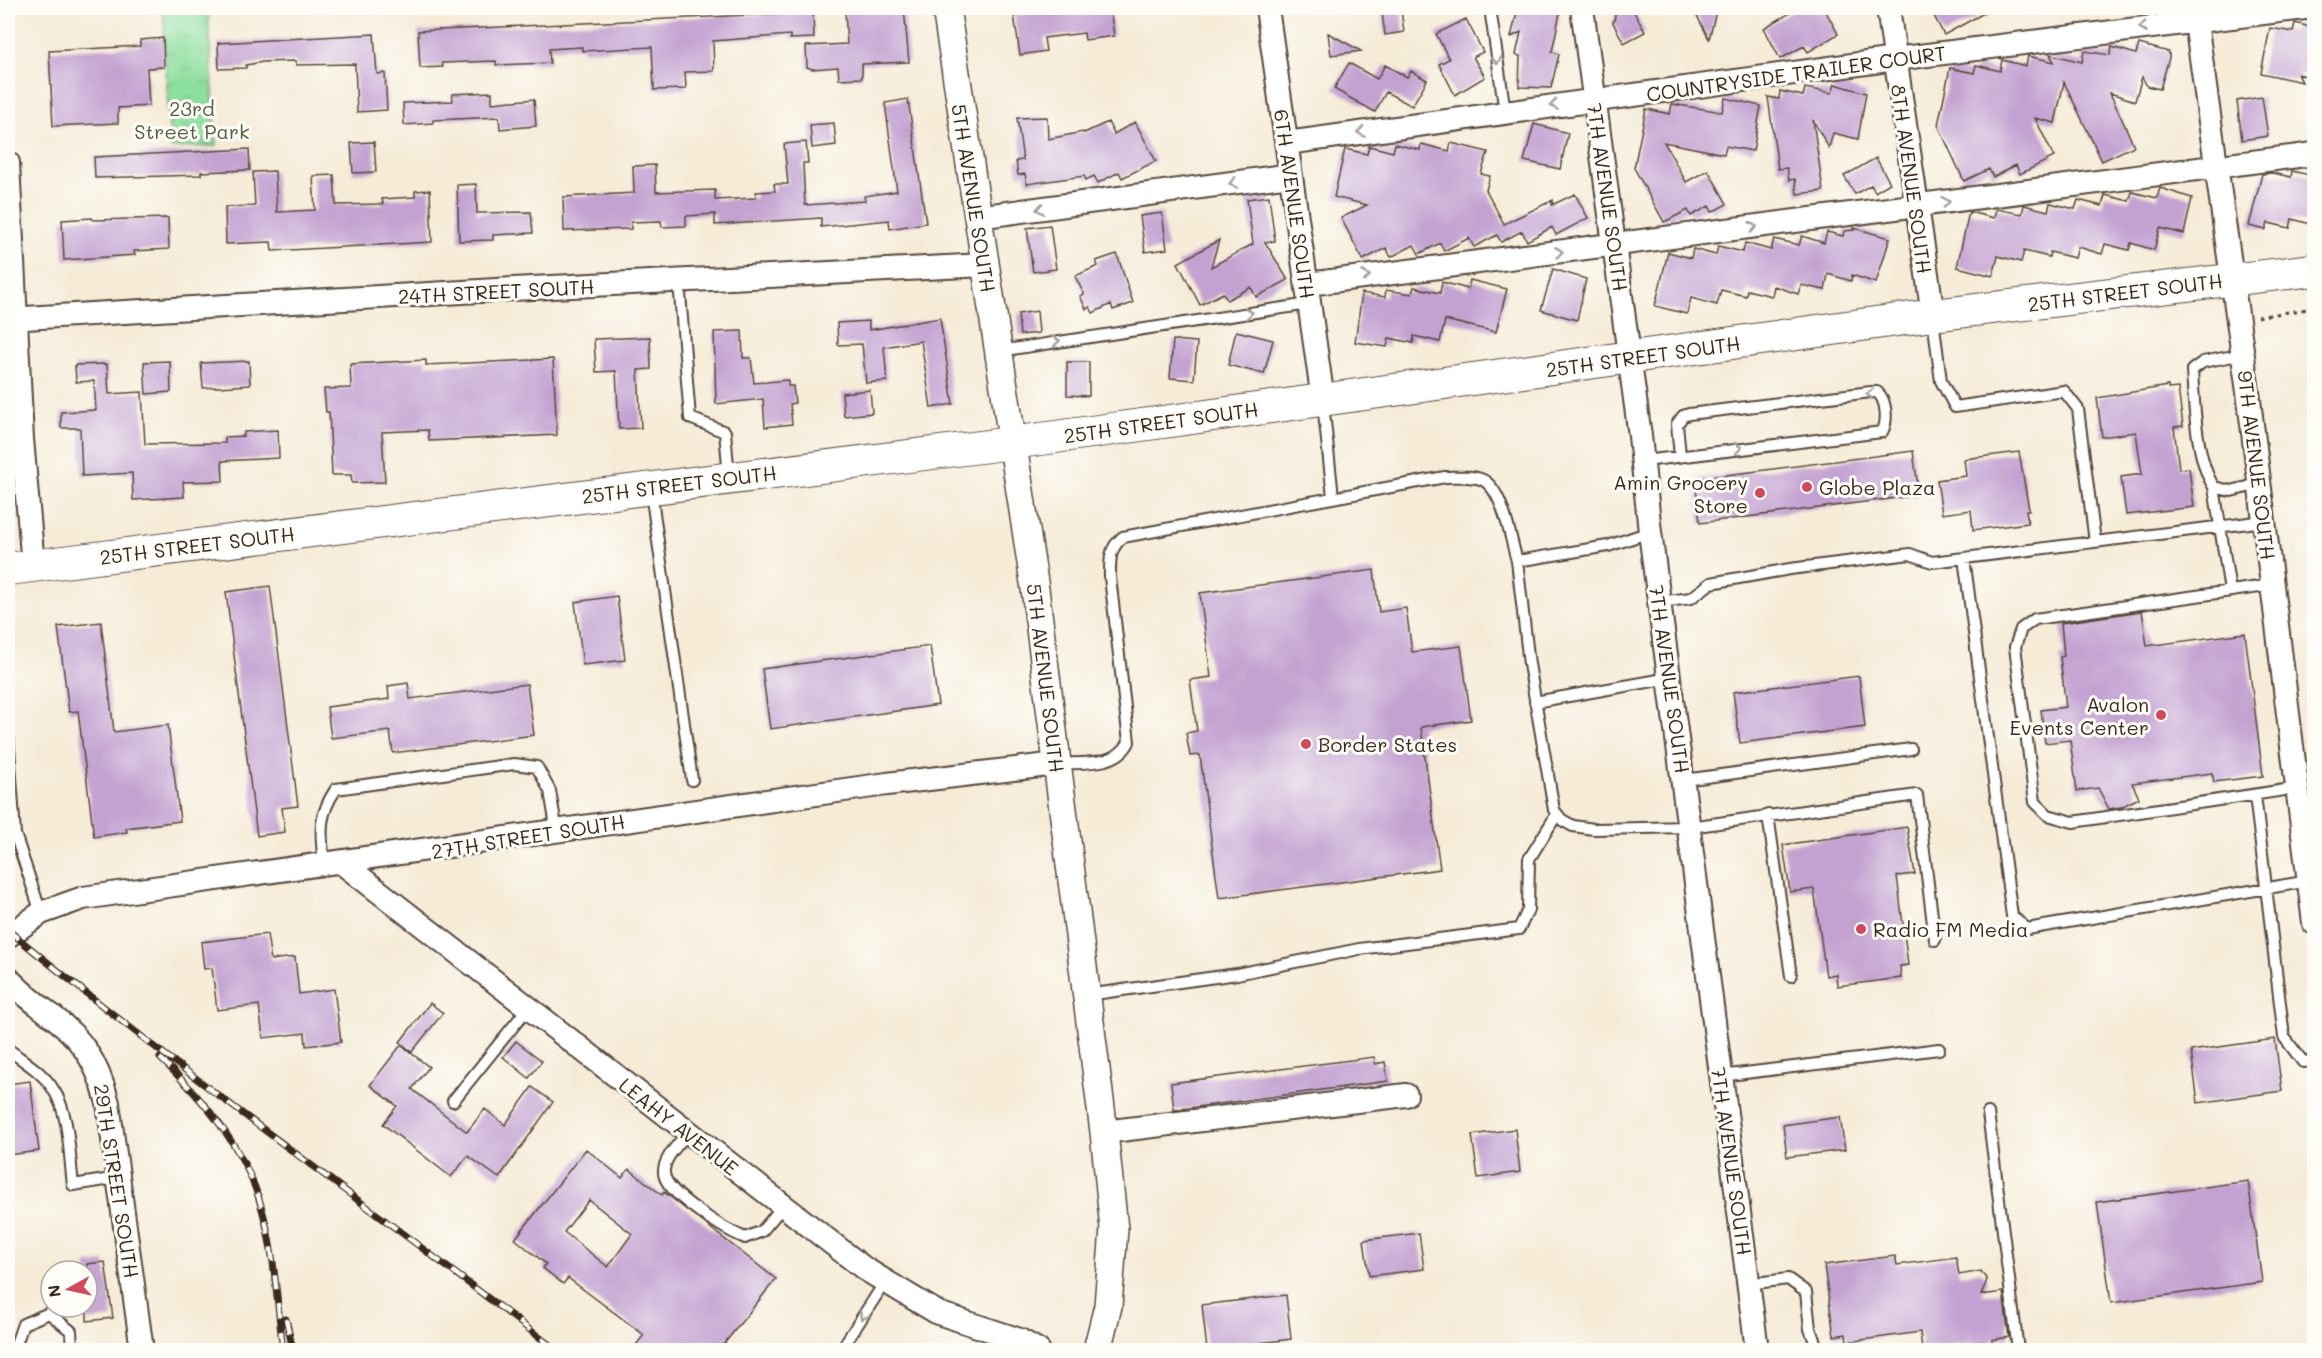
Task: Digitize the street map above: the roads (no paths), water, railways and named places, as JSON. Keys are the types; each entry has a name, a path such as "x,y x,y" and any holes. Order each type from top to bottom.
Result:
{"main road":[{"name":"25TH STREET SOUTH","path":"20,567 1012,443 1932,315 2314,270"}],"street":[{"name":"5TH AVENUE SOUTH","path":"946,8 1012,443 1057,764 1104,1132 1114,1229 1108,1306 1097,1350"},
{"name":"6TH AVENUE SOUTH","path":"1267,8 1323,400"},
{"name":"7TH AVENUE SOUTH","path":"1582,8 1644,461 1650,532 1757,1350"},
{"name":"8TH AVENUE SOUTH","path":"1888,8 1932,315"},
{"name":"COUNTRYSIDE TRAILER COURT","path":"1287,143 1895,59 2195,14 2305,8"},
{"name":"9TH AVENUE SOUTH","path":"2195,14 2265,521 2314,923"},
{"path":"1309,294 1614,245 2314,154"},
{"path":"8,163 20,567"},
{"path":"977,217 1291,175"},
{"name":"24TH STREET SOUTH","path":"12,319 679,280 985,265"},
{"name":"27TH STREET SOUTH","path":"8,936 41,913 83,898 887,784 1057,764"},
{"name":"LEAHY AVENUE","path":"333,864 528,1008 687,1134 864,1269 938,1313 1020,1340 1038,1350"},
{"name":"29TH STREET SOUTH","path":"8,978 15,987 64,1025 84,1046 100,1072 108,1103 142,1350"},
{"path":"1104,1132 1406,1095"}],"lane":[{"path":"1490,8 1505,112"},
{"path":"679,280 690,418 725,432 729,478"},
{"path":"998,351 1309,294"},
{"path":"1932,315 1941,381 1955,407 2064,391 2078,409 2094,542"},
{"path":"2230,591 2214,486 2205,472 2192,370 2203,362 2243,354"},
{"path":"1644,461 1882,432 1886,425 1883,398 1877,392 1871,392 1689,414 1683,416 1677,424 1680,456"},
{"path":"1323,400 1333,497"},
{"path":"1057,764 1117,757 1129,742 1110,577 1110,554 1115,543 1123,537 1445,477 1470,477 1485,481 1499,497 1517,561 1535,702 1554,810 1562,820 1573,826 1594,829 1690,827 1917,795 1935,940"},
{"path":"2214,486 2231,490 2260,484"},
{"path":"650,487 692,780"},
{"path":"1660,602 1691,598 1711,583 1790,568 1910,554 1932,562 2265,521"},
{"path":"1517,561 1608,546 1650,532"},
{"path":"1964,558 2012,916 2027,928 2309,880"},
{"path":"2272,585 2035,619 2021,629 2015,647 2035,802 2048,815 2073,822 2298,788"},
{"path":"1535,702 1670,678"},
{"path":"8,734 15,834 41,913"},
{"path":"1684,780 1911,749"},
{"path":"333,864 320,826 327,803 336,789 503,765 537,767 550,791 557,832"},
{"path":"2255,795 2284,1036 2303,1062 2314,1061"},
{"path":"1087,995 1237,974 1359,950 1519,929 1528,910 1529,859 1557,814"},
{"path":"1768,815 1791,975"},
{"path":"453,1101 528,1008"},
{"path":"8,1049 45,1078 54,1090 61,1107 73,1185 118,1178"},
{"path":"1721,1076 1939,1049"},
{"path":"1988,1113 2018,1350"},
{"path":"687,1134 671,1154 664,1171 667,1184 724,1229 745,1238 762,1232 783,1206"},
{"path":"1748,1284 1788,1279 1806,1292 1810,1329 1818,1350"},
{"path":"841,1350 885,1282"},
{"path":"14,1350 23,1324 49,1313 71,1331 72,1350"}],"railway":[{"path":"8,930 211,1090 556,1350"},
{"path":"160,1058 222,1127 246,1166 255,1187 270,1244 283,1350"},
{"path":"286,1319 293,1350"}],"place":[{"name":"Globe Plaza","path":"1807,487"},
{"name":"Amin Grocery Store","path":"1760,493"},
{"name":"Avalon Events Center","path":"2161,715"},
{"name":"Border States","path":"1306,744"},
{"name":"Radio FM Media","path":"1861,929"}],"park label":[{"name":"23rd Street Park","path":"192,120"}]}
